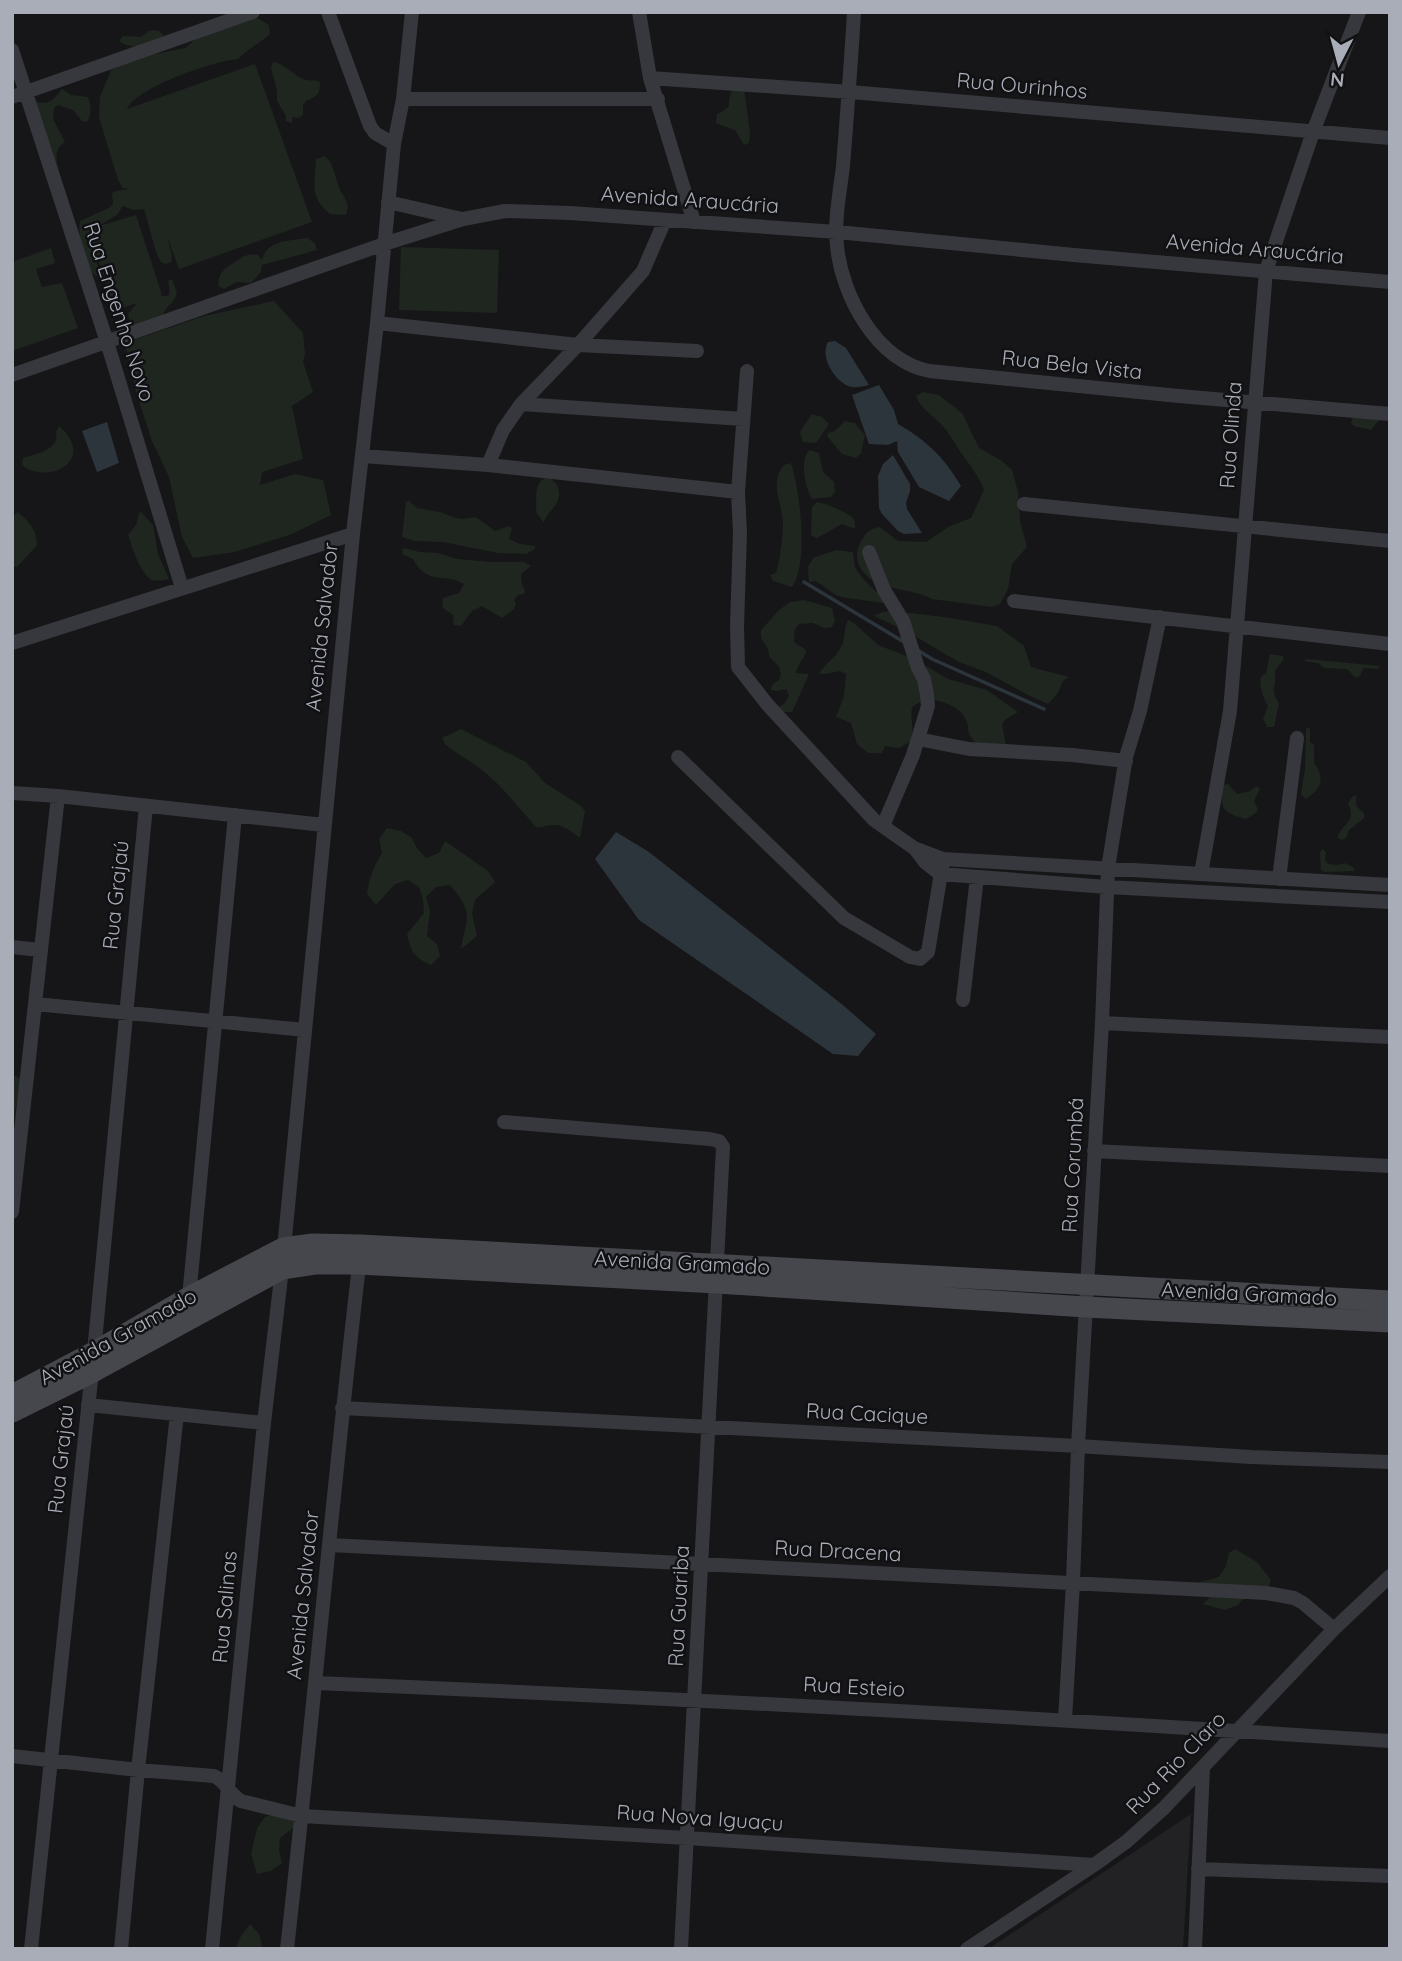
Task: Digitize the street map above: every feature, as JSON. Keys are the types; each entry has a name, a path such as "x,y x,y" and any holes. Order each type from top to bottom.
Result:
{"street":[{"path":"328,12 370,126 394,144"},
{"name":"Avenida Salvador","path":"282,1269 352,534 377,323 394,144 412,12"},
{"path":"639,12 650,78 694,222"},
{"name":"Rua Bela Vista","path":"854,12 850,92 836,244 844,281 862,317 881,343 905,364 940,373 1390,414"},
{"name":"Rua Olinda","path":"1201,874 1230,711 1266,271 1313,132 1359,12"},
{"path":"19,94 246,13"},
{"name":"Rua Engenho Novo","path":"12,50 19,94 107,342 182,588"},
{"name":"Rua Ourinhos","path":"650,78 850,92 1390,138"},
{"path":"402,99 658,99"},
{"path":"388,202 463,219"},
{"name":"Avenida Araucária","path":"12,375 384,244 463,219 505,211 570,213 837,232 1390,282"},
{"path":"488,465 503,430 521,404 578,345 642,271 665,220"},
{"path":"377,323 578,345 697,351"},
{"path":"747,371 738,492 738,667 767,704 874,820 914,848 943,859 1390,885"},
{"path":"521,404 743,419"},
{"path":"362,456 488,465 738,492"},
{"path":"1024,504 1390,541"},
{"path":"12,643 352,534"},
{"path":"869,552 884,590 903,621 924,679 928,706 913,755 883,826"},
{"path":"1014,601 1390,645"},
{"name":"Rua Corumbá","path":"1065,1720 1108,868 1126,761 1140,711 1160,617"},
{"path":"1279,879 1297,738"},
{"path":"918,739 969,749 1126,761"},
{"path":"678,757 844,918 910,957 920,959 928,952 943,859"},
{"path":"13,792 324,825"},
{"path":"12,1212 58,796"},
{"name":"Rua Grajaú","path":"31,1949 88,1405 146,806"},
{"path":"188,1297 235,815"},
{"path":"914,848 925,862 940,874 1107,887 1390,902"},
{"path":"963,1000 977,877"},
{"path":"12,947 40,950"},
{"path":"35,1004 305,1030"},
{"path":"1102,1023 1390,1037"},
{"path":"12,1065 28,1066"},
{"name":"Rua Guariba","path":"504,1122 710,1139 719,1141 723,1147 681,1949"},
{"path":"1094,1151 1390,1166"},
{"name":"Avenida Gramado","path":"12,1412 188,1297 283,1248 313,1244 360,1255 716,1274 1087,1286 1390,1301"},
{"name":"Avenida Salvador","path":"287,1949 360,1255"},
{"name":"Avenida Gramado","path":"12,1395 92,1362 282,1269 360,1255"},
{"name":"Rua Salinas","path":"212,1949 264,1423 282,1269"},
{"name":"Avenida Gramado","path":"716,1274 1086,1307 1390,1322"},
{"path":"88,1405 264,1423"},
{"name":"Rua Cacique","path":"342,1408 1251,1457 1390,1462"},
{"path":"121,1949 177,1414"},
{"name":"Rua Dracena","path":"330,1545 1283,1595 1303,1603 1334,1629"},
{"name":"Rua Rio Claro","path":"967,1949 1126,1842 1164,1808 1334,1629 1390,1576"},
{"name":"Rua Esteio","path":"316,1683 695,1699 1390,1741"},
{"name":"Rua Nova Iguaçu","path":"12,1756 214,1776 241,1801 302,1816 1094,1865"},
{"path":"1195,1949 1203,1768"},
{"path":"1198,1869 1390,1876"}],"shaded area":[{"path":"254,16 269,25 270,34 238,59 177,76 145,92 127,109 255,64 312,222 179,269 167,236 171,262 161,262 144,209 133,210 123,206 117,215 99,226 136,215 162,295 160,296 168,296 168,281 172,279 177,293 161,318 137,329 131,325 128,314 137,303 115,310 92,241 93,253 101,273 97,277 88,267 81,243 80,221 109,208 113,204 112,193 130,189 123,188 118,180 99,117 100,97 111,70 136,58 185,48 198,37"},
{"path":"154,30 164,36 162,41 129,46 119,41 123,36 141,37"},
{"path":"273,62 284,66 298,77 320,82 317,94 303,105 303,115 292,117 292,123 286,121 277,101 271,68"},
{"path":"744,87 750,134 749,143 744,145 735,130 716,123 717,114 728,107 732,90"},
{"path":"62,89 71,95 88,97 90,116 87,122 82,121 73,110 58,105 54,108 53,119 65,142 57,152 60,175 35,102 51,101"},
{"path":"325,156 331,163 348,206 346,215 330,214 316,195 316,159"},
{"path":"307,238 315,243 317,250 262,265 261,272 251,283 237,282 224,289 218,286 223,271 243,257 258,255 262,260 274,245"},
{"path":"401,247 499,250 497,313 399,310"},
{"path":"51,248 55,263 36,269 42,287 62,283 78,328 12,351 12,262"},
{"path":"274,301 303,333 303,362 313,392 292,406 303,459 262,472 260,485 295,474 323,480 331,515 292,534 235,552 193,558 182,537 169,477 152,441 136,392 125,343 204,316"},
{"path":"835,341 846,348 869,385 852,387 835,375 827,362 826,348 828,342"},
{"path":"879,385 894,410 898,424 934,450 961,486 949,501 919,487 898,452 897,441 888,445 869,444 852,395"},
{"path":"923,392 939,395 962,413 979,448 1012,470 1027,547 1012,564 1008,589 1000,604 992,607 932,599 882,585 865,574 859,565 859,545 870,530 880,527 898,541 926,542 950,526 971,518 984,490 948,433 918,400 916,396"},
{"path":"812,414 822,417 829,424 816,443 803,442 800,432"},
{"path":"1354,415 1380,419 1371,430 1354,426 1351,423"},
{"path":"845,421 855,423 865,435 861,453 856,458 842,454 827,436"},
{"path":"107,422 119,463 97,472 82,431"},
{"path":"59,426 70,438 73,449 71,459 65,466 44,473 22,465 23,458 51,447"},
{"path":"810,450 819,453 823,472 834,482 835,492 831,497 812,499 809,494 804,467"},
{"path":"893,455 910,484 907,509 922,533 904,534 898,531 879,508 878,476 883,464"},
{"path":"791,463 800,508 802,545 797,576 792,587 773,581 770,575 776,573 783,523 777,478 784,465"},
{"path":"547,477 555,482 559,494 557,503 544,523 536,512 536,497 540,483"},
{"path":"409,501 417,508 461,519 476,517 495,531 509,526 512,529 509,539 535,546 535,549 526,554 498,553 402,537 406,502"},
{"path":"817,502 852,517 855,529 842,524 817,538 811,535 812,507"},
{"path":"140,511 153,525 158,554 169,579 152,580 144,573 137,560 128,535 136,525"},
{"path":"18,512 32,526 37,545 18,566 12,568 12,517"},
{"path":"403,548 457,559 524,562 531,566 521,574 524,594 518,595 514,600 514,609 502,618 482,606 472,611 461,626 454,625 453,615 443,608 443,598 459,593 464,584 424,573 413,559 402,554"},
{"path":"836,550 853,552 855,568 886,601 883,603 841,597 816,581 809,582 808,567 813,558"},
{"path":"804,600 832,608 835,621 832,627 824,628 813,623 799,624 795,629 794,642 806,650 796,673 809,674 792,712 781,712 779,707 789,695 786,689 770,690 781,674 779,667 769,656 761,638 761,630 790,602"},
{"path":"892,611 997,626 1024,646 1031,667 1069,677 1063,681 1058,693 1048,704 986,672 959,662 874,616"},
{"path":"848,620 878,645 914,659 948,679 987,690 1018,712 1002,724 1006,745 976,743 970,736 965,718 958,710 936,700 925,699 912,707 910,742 899,748 885,746 882,753 868,753 857,744 851,723 836,717 844,696 846,674 840,671 819,674 841,647"},
{"path":"1270,654 1283,656 1275,671 1274,691 1279,703 1274,727 1267,727 1263,719 1268,706 1260,684 1261,677 1267,671"},
{"path":"1307,659 1380,666 1377,669 1363,668 1360,676 1356,678 1347,669 1324,668 1318,663 1303,661"},
{"path":"1306,727 1310,729 1310,742 1314,745 1314,763 1321,779 1315,791 1306,799 1301,794"},
{"path":"461,729 526,762 545,783 581,806 585,811 580,838 560,826 536,827 490,777 445,744 442,738"},
{"path":"1228,784 1237,794 1257,786 1260,789 1254,801 1258,809 1256,813 1246,819 1224,808 1223,785"},
{"path":"1353,796 1357,796 1356,804 1364,813 1364,818 1341,840 1337,837 1350,818 1348,803"},
{"path":"387,828 401,831 411,837 426,858 439,853 445,841 488,871 495,882 475,900 472,913 477,936 461,949 467,915 459,897 450,885 436,887 426,897 430,910 427,936 437,944 440,956 431,965 414,953 407,934 424,913 419,887 408,880 395,884 376,905 367,894 372,872 382,853 379,839"},
{"path":"616,832 649,852 876,1034 858,1056 833,1054 639,920 595,859"},
{"path":"1323,849 1328,864 1345,863 1355,871 1321,870 1320,852"},
{"path":"12,1075 20,1078 20,1085 12,1129"},
{"path":"1235,1549 1257,1562 1271,1580 1269,1586 1225,1610 1203,1604 1211,1596 1194,1586 1219,1577 1226,1566 1229,1553"},
{"path":"276,1813 294,1820 293,1828 280,1838 282,1863 271,1871 257,1874 251,1854 257,1828 265,1817"},
{"path":"1191,1814 1183,1949 988,1949"},
{"path":"250,1924 259,1934 263,1949 235,1949 241,1936"}],"waterway":[{"path":"804,582 904,642"},
{"path":"916,649 932,659 1044,709"}]}
